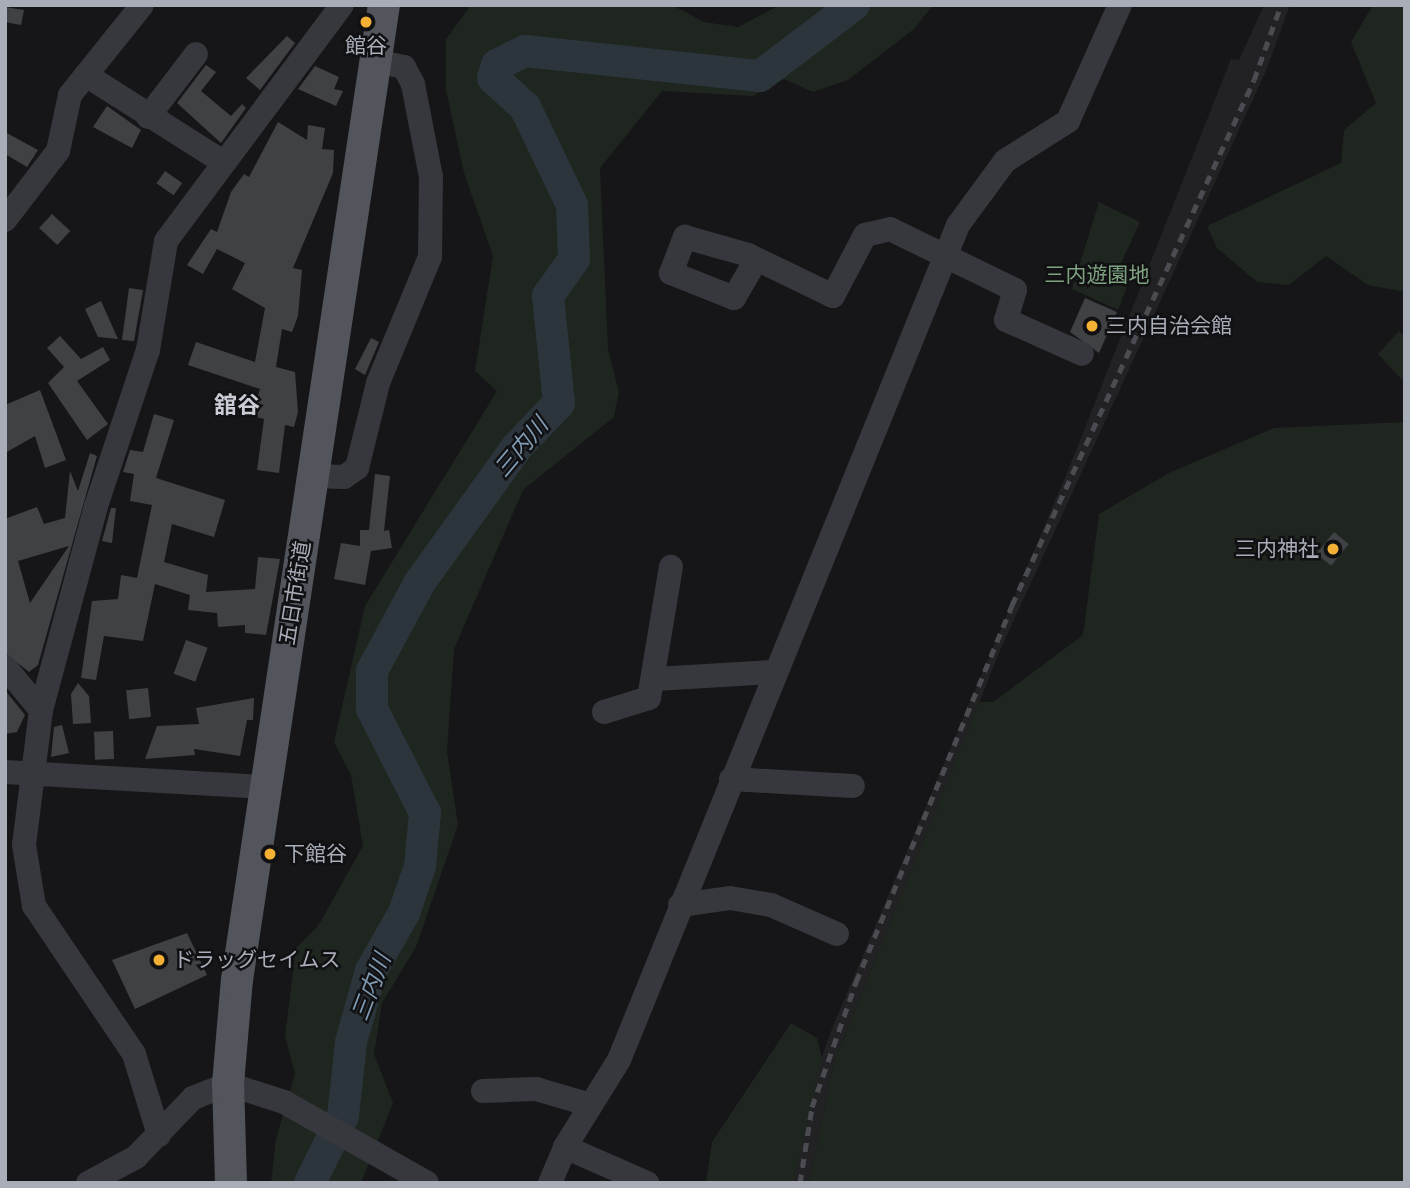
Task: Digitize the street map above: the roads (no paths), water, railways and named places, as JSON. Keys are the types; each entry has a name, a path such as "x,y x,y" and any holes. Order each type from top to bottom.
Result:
{"main road":[{"name":"五日市街道","path":"231,1183 228,1084 266,787 384,5"}],"street":[{"path":"5,220 58,151 64,109 86,75 142,5"},
{"path":"159,1135 134,1054 34,906 24,845 41,710 96,506 148,350 158,265 166,241 342,5"},
{"path":"550,1183 565,1147 619,1060 958,225 1005,161 1068,121 1120,5"},
{"path":"148,117 196,54"},
{"path":"313,476 344,477 357,468 378,383 430,257 431,177 413,84 404,67 376,61"},
{"path":"86,75 148,117 223,162"},
{"path":"756,260 833,296 873,229 890,229 1015,290 1006,320 1082,354"},
{"path":"604,712 641,703 655,679 671,567"},
{"path":"5,667 41,710"},
{"path":"655,679 775,672"},
{"path":"5,772 266,787"},
{"path":"731,779 853,786"},
{"path":"680,905 730,898 771,905 837,933"},
{"path":"88,1183 122,1167 159,1135 193,1098 228,1084 251,1087 311,1116 376,1150 427,1183"},
{"path":"483,1091 536,1089 591,1105"},
{"path":"565,1147 647,1183"}],"waterway":[{"name":"三内川","path":"310,1183 343,1116 351,1042 371,971 404,913 420,866 425,813 372,709 372,671 420,582 517,447 559,403 548,296 574,259 572,205 525,107 493,78 497,65 525,51 760,76 854,5"}],"railway":[{"path":"800,1183 812,1107 856,982 1012,605 1254,80 1281,5"}],"place":[{"name":"館谷","path":"366,22"},
{"name":"三内自治会館","path":"1092,326"},
{"name":"三内神社","path":"1333,549"},
{"name":"下館谷","path":"270,854"},
{"name":"ドラッグセイムス","path":"159,960"}],"district":[{"name":"舘谷","path":"237,405"}],"park label":[{"name":"三内遊園地","path":"1097,275"}]}
